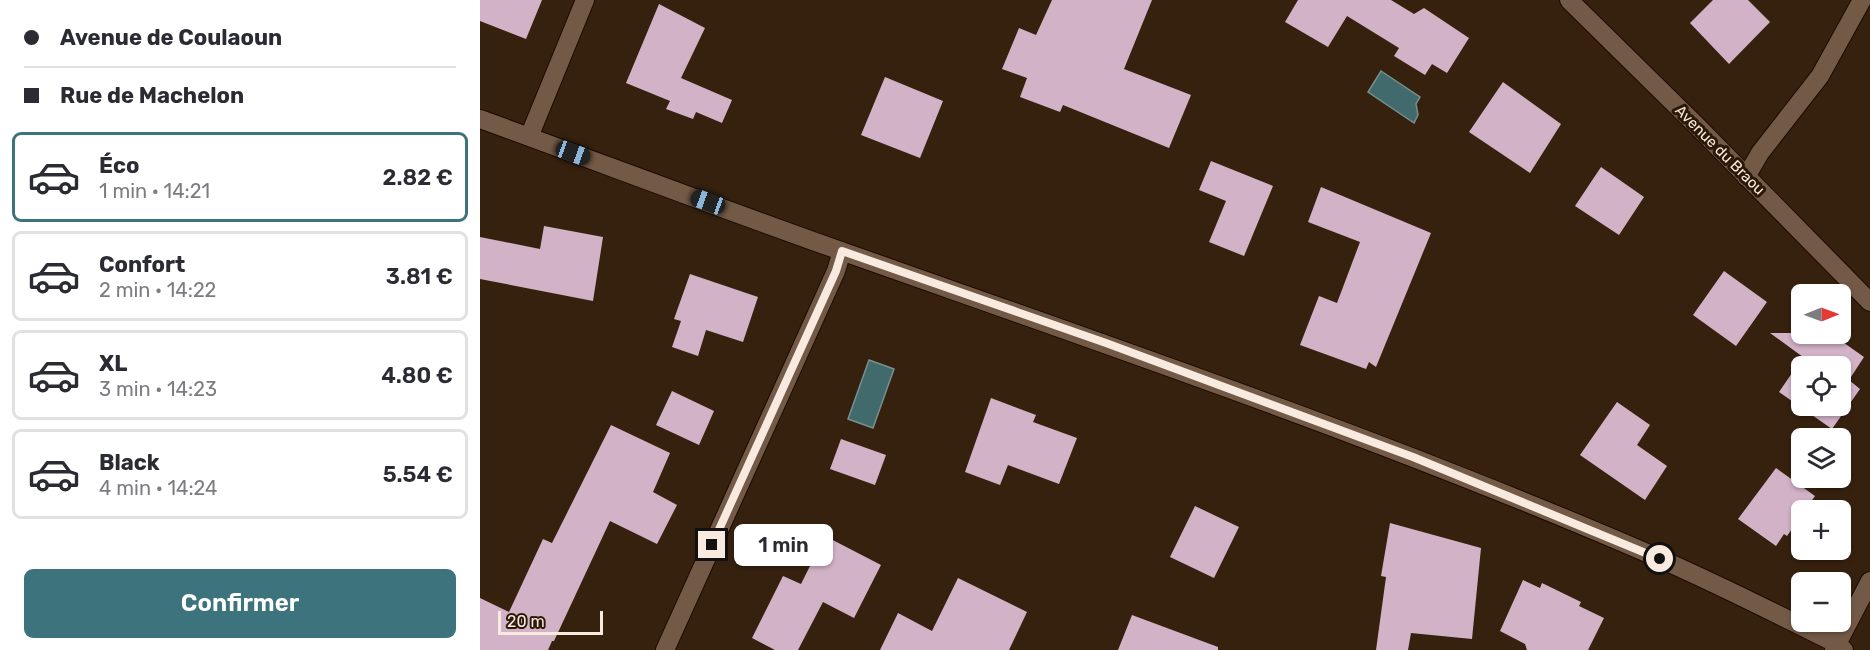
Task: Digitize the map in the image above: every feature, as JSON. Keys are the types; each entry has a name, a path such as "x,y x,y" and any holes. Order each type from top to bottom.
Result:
{"street":[{"path":"529,137 585,0"},
{"name":"Avenue du Braou","path":"1569,0 1870,302"},
{"path":"1746,177 1760,153 1820,76 1862,0"},
{"path":"480,119 842,251 1106,343 1413,457 1620,541 1739,595 1838,648 1870,581"},
{"path":"665,650 836,271 842,251"}],"water":[{"path":"1381,71 1420,97 1416,104 1418,115 1414,123 1368,92"},
{"path":"869,360 894,369 873,428 848,419"}],"building":[{"path":"480,0 542,0 526,39 480,21"},
{"path":"1052,0 1152,0 1124,69 1191,95 1169,148 1063,105 1060,112 1020,97 1027,78 1002,69 1019,28 1036,35"},
{"path":"1298,0 1391,0 1414,14 1424,8 1469,38 1447,73 1432,64 1425,75 1394,56 1399,48 1347,16 1328,47 1285,22"},
{"path":"1713,0 1748,0 1770,22 1729,64 1690,23"},
{"path":"659,4 705,28 681,78 732,100 722,123 696,112 693,119 666,109 670,101 626,83"},
{"path":"885,77 943,101 920,158 861,135"},
{"path":"1503,82 1561,124 1530,173 1469,132"},
{"path":"1211,161 1273,186 1244,256 1209,242 1226,201 1199,190"},
{"path":"1601,167 1644,197 1619,235 1575,206"},
{"path":"1321,187 1431,233 1376,367 1369,362 1366,369 1300,345 1319,296 1337,303 1360,242 1308,222"},
{"path":"544,226 603,237 593,301 480,279 480,237 540,249"},
{"path":"1724,271 1767,302 1736,346 1693,315"},
{"path":"690,274 758,297 743,342 706,330 698,356 672,347 681,321 674,319"},
{"path":"1770,333 1791,333 1791,344 1846,344 1864,357 1851,377 1851,356 1802,356"},
{"path":"1791,374 1791,400 1779,392"},
{"path":"1851,382 1860,389 1851,402"},
{"path":"672,391 714,411 699,445 656,425"},
{"path":"991,398 1036,415 1033,422 1077,438 1059,484 1008,465 1000,485 965,472"},
{"path":"1617,402 1650,425 1637,445 1667,466 1645,500 1580,455"},
{"path":"1813,416 1841,416 1831,428"},
{"path":"611,425 670,453 653,492 677,505 657,544 610,521 548,650 480,650 480,598 509,612 543,539 552,543"},
{"path":"841,439 886,455 875,485 830,469"},
{"path":"1776,468 1791,479 1791,488 1804,488 1815,496 1812,500 1791,500 1791,530 1787,536 1784,534 1776,546 1738,519"},
{"path":"1195,506 1239,527 1214,578 1170,557"},
{"path":"1390,523 1481,548 1472,639 1411,633 1408,650 1376,650 1386,577 1381,576"},
{"path":"825,536 881,565 854,618 823,602 798,650 775,650 752,638 783,576 801,584"},
{"path":"958,578 1027,612 1009,650 880,650 898,613 932,631"},
{"path":"1523,580 1540,588 1542,583 1581,602 1579,606 1604,618 1588,650 1527,650 1525,644 1500,631"},
{"path":"1132,615 1218,647 1218,650 1118,650"}],"route":[{"path":"712,545 836,271 842,251 1106,343 1413,457 1660,559"}]}
